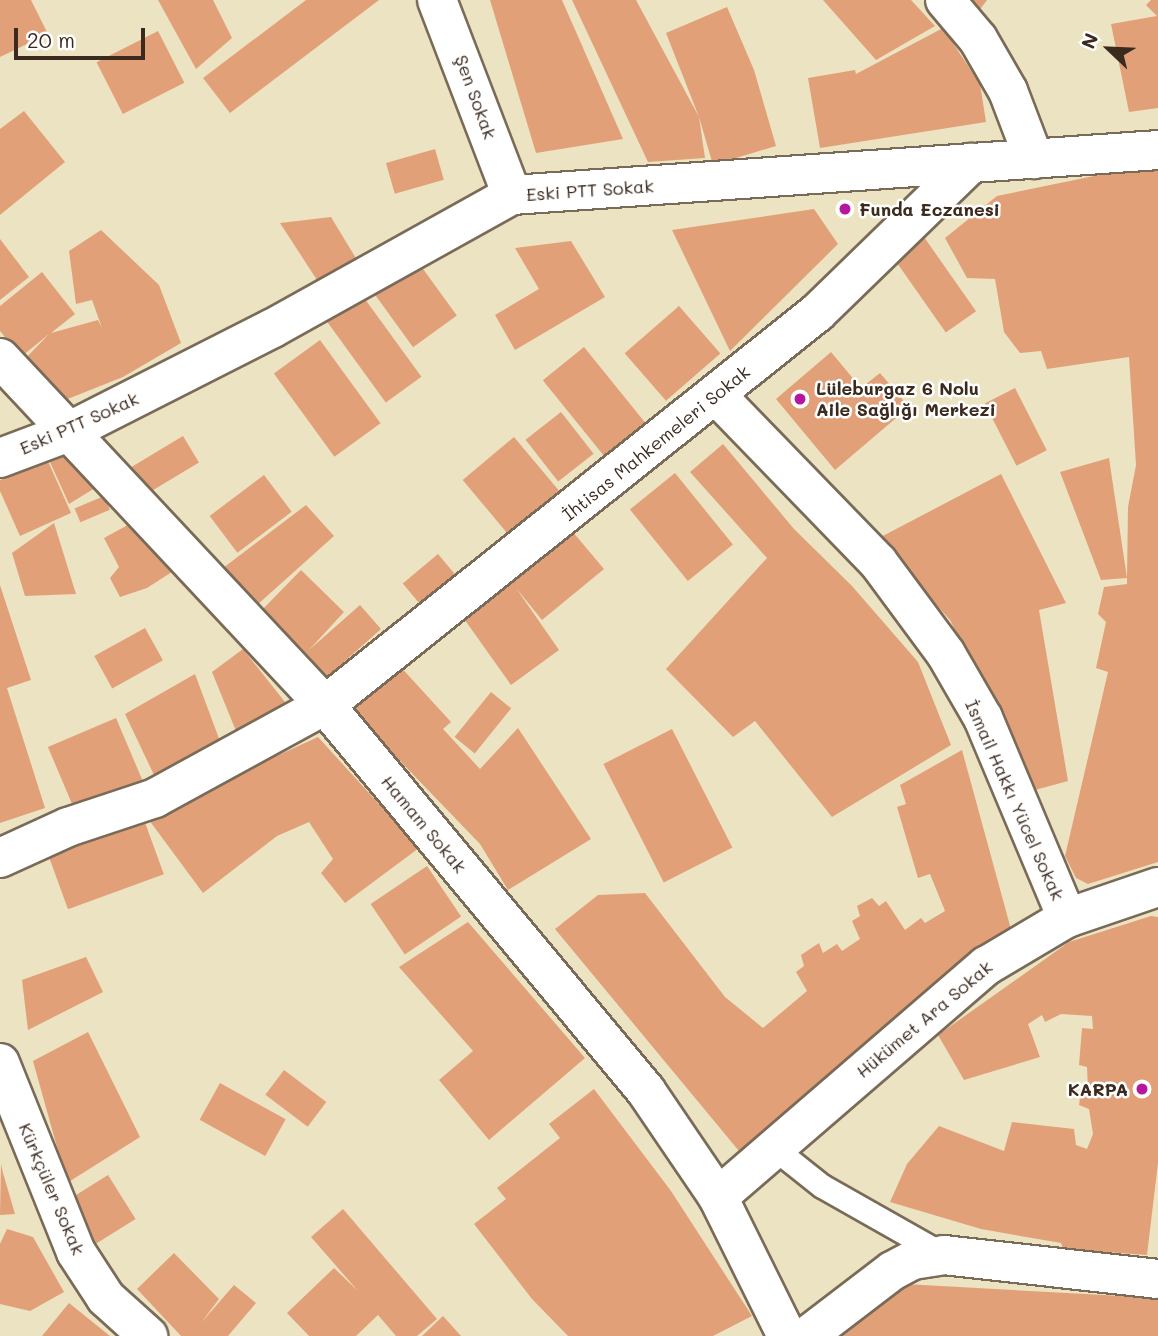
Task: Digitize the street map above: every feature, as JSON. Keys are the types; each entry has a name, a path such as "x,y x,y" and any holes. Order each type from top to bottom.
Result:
{"street":[{"name":"Şen Sokak","path":"438,0 512,195"},
{"path":"945,0 978,38 1008,91 1034,159"},
{"name":"Eski PTT Sokak","path":"0,458 66,433 273,328 512,195 1158,150"},
{"name":"İhtisas Mahkemeleri Sokak","path":"0,858 68,827 155,798 325,705 717,396 818,312 971,163"},
{"name":"Hamam Sokak","path":"0,358 66,433 325,705 646,1091 718,1197 787,1336"},
{"name":"İsmail Hakkı Yücel Sokak","path":"717,396 878,562 946,654 983,719 1067,918"},
{"name":"Hükümet Ara Sokak","path":"718,1197 986,966 1067,918 1158,887"},
{"name":"Kürkçüler Sokak","path":"0,1063 76,1252 106,1298 148,1336"},
{"path":"807,1336 892,1271 913,1261 944,1255 1158,1279"}],"lane":[{"path":"774,1148 822,1186 944,1255"}],"building":[{"path":"0,0 31,0 48,34 0,57"},
{"path":"158,0 213,0 232,38 196,69"},
{"path":"306,0 379,0 230,113 203,78"},
{"path":"490,0 562,0 623,139 536,153"},
{"path":"572,0 636,0 699,117 705,158 648,162"},
{"path":"823,0 911,0 935,26 876,60"},
{"path":"964,0 987,0 978,12"},
{"path":"1151,0 1158,0 1158,108 1129,112 1111,24 1157,16 1146,5"},
{"path":"727,7 754,70 776,146 713,165 699,117 666,33"},
{"path":"943,28 980,84 986,122 820,148 808,78 855,70 856,74"},
{"path":"158,31 184,83 123,114 97,62"},
{"path":"24,111 65,162 0,215 0,129"},
{"path":"435,149 444,180 395,194 386,163"},
{"path":"1158,159 1158,862 1088,884 1076,878 1065,856 1108,672 1096,668 1106,622 1098,614 1104,587 1127,584 1128,507 1136,465 1129,357 1047,369 1041,351 1020,353 1004,332 995,279 967,278 945,238 997,196 1099,175 1095,162"},
{"path":"814,209 838,244 730,351 672,230"},
{"path":"331,217 357,260 317,280 280,223"},
{"path":"917,227 976,311 946,333 887,248"},
{"path":"101,230 159,285 181,343 123,377 55,404 25,359 49,334 21,357 0,331 0,306 42,272 75,314 51,333 98,320 102,328 92,300 76,304 69,251"},
{"path":"0,239 29,277 0,300"},
{"path":"571,241 605,297 515,350 495,315 539,289 515,248"},
{"path":"418,262 457,315 413,347 374,294"},
{"path":"362,295 421,377 386,403 326,321"},
{"path":"679,306 720,354 666,401 625,353"},
{"path":"320,340 381,423 334,457 274,374"},
{"path":"584,347 645,422 604,456 543,380"},
{"path":"831,352 861,388 880,373 909,407 835,470 776,399"},
{"path":"1015,388 1047,450 1016,466 985,403"},
{"path":"561,412 594,454 558,481 526,440"},
{"path":"183,436 199,463 145,495 129,468"},
{"path":"514,437 560,491 508,534 463,480"},
{"path":"723,444 794,529 852,586 918,662 951,745 832,817 755,721 733,737 666,669 767,558 690,472"},
{"path":"70,453 95,488 69,504 50,462"},
{"path":"1109,458 1127,578 1101,580 1060,472"},
{"path":"47,459 71,513 20,536 0,491 0,480"},
{"path":"675,473 733,544 688,581 630,510"},
{"path":"1001,474 1066,603 1039,610 1068,781 1035,790 950,620 877,539"},
{"path":"264,475 292,512 237,553 210,516"},
{"path":"104,496 110,510 80,522 75,509"},
{"path":"306,505 334,536 257,605 223,568"},
{"path":"135,521 178,568 147,588 120,597 110,578 119,567 104,538"},
{"path":"54,523 76,594 25,596 12,553"},
{"path":"572,531 604,569 542,620 516,588 559,650 511,685 462,616"},
{"path":"438,554 457,577 422,607 403,584"},
{"path":"301,570 344,612 309,650 360,605 381,629 326,678 261,611"},
{"path":"0,585 31,680 7,688 45,808 0,823"},
{"path":"145,628 163,660 112,688 94,656"},
{"path":"243,649 285,702 238,736 212,672"},
{"path":"398,664 451,722 443,729 480,769 518,728 591,839 508,890 480,844 350,709"},
{"path":"195,674 221,744 155,777 125,714"},
{"path":"491,692 511,708 475,753 454,737"},
{"path":"116,718 144,784 76,813 48,747"},
{"path":"672,729 732,848 664,882 603,764"},
{"path":"318,737 419,848 345,903 321,873 333,859 309,822 277,836 203,893 146,816"},
{"path":"962,750 1012,933 739,1151 555,929 598,895 645,893 725,997 763,1028 807,991 796,972 804,966 801,955 819,943 823,953 837,944 842,951 860,939 852,921 860,916 857,906 872,898 879,906 886,901 905,930 921,918 925,923 945,911 930,874 918,878 897,807 906,804 900,785"},
{"path":"143,817 164,874 68,909 47,852"},
{"path":"427,866 461,917 405,955 371,904"},
{"path":"1151,916 1158,917 1158,1163 1147,1255 1063,1249 1061,1243 981,1229 890,1202 907,1164 939,1126 1004,1151 1012,1122 1074,1129 1076,1145 1087,1149 1093,1134 1089,1109 1079,1105 1081,1091 1088,1090 1087,1067 1079,1065 1082,1028 1093,1029 1092,1016 1061,1014 1045,1022 1042,1015 1028,1024 1040,1057 964,1080 938,1035 1069,942"},
{"path":"468,922 585,1058 489,1140 439,1080 473,1051 399,967"},
{"path":"86,957 103,992 28,1030 22,980"},
{"path":"88,1032 140,1137 67,1183 33,1061"},
{"path":"284,1070 326,1102 308,1127 265,1095"},
{"path":"220,1083 286,1119 265,1156 200,1120"},
{"path":"594,1089 671,1191 752,1316 713,1336 568,1336 532,1299 474,1224 506,1199 497,1188 560,1138 549,1124"},
{"path":"1,1164 3,1173 15,1214 0,1215"},
{"path":"108,1175 136,1219 94,1245 66,1201"},
{"path":"343,1209 437,1319 417,1336 396,1336 378,1315 356,1336 309,1336 287,1313 334,1268 358,1291 311,1237"},
{"path":"7,1229 33,1237 64,1292 30,1311 0,1304 0,1244"},
{"path":"174,1253 219,1299 201,1323 234,1285 256,1303 228,1336 181,1336 137,1289"},
{"path":"905,1284 1158,1298 1158,1336 842,1336"},
{"path":"69,1303 110,1336 42,1336"},
{"path":"443,1316 461,1336 422,1336"}],"place":[{"name":"Funda Eczanesi","path":"845,209"},
{"name":"Lüleburgaz 6 Nolu Aile Sağlığı Merkezi","path":"800,399"},
{"name":"KARPA","path":"1142,1089"}]}
